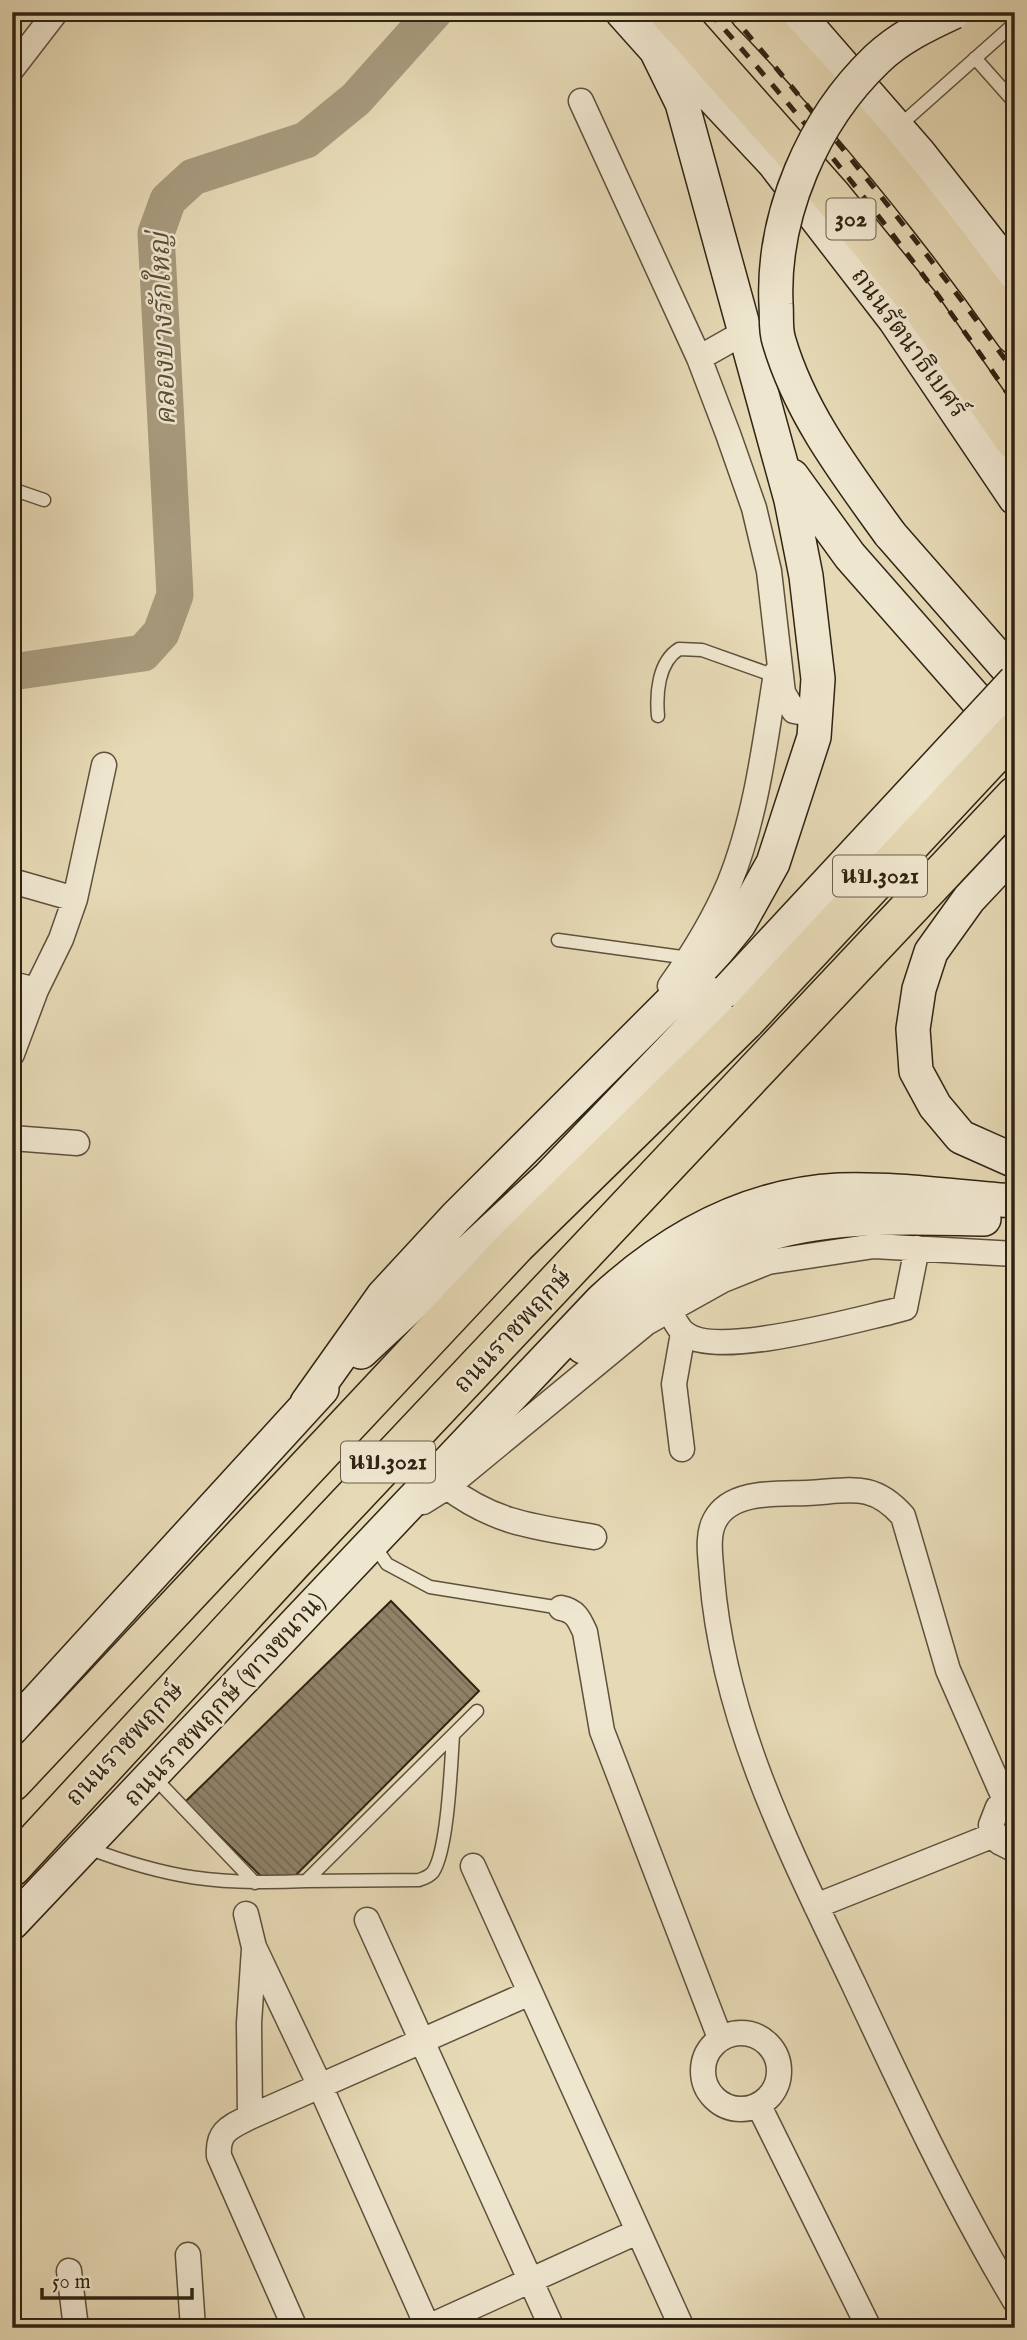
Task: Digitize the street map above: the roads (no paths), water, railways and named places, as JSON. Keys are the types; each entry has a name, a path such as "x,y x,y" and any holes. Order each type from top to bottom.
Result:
{"main road":[{"name":"ถนนรัตนาธิเบศร์","path":"622,12 656,50 701,85 774,163 895,320 1015,498"},
{"name":"ถนนรัตนาธิเบศร์","path":"668,12 831,195 910,292 1015,440"},
{"name":"302","path":"749,12 875,153 965,264 1015,335"},
{"path":"796,12 908,140 1015,275"},
{"path":"12,1728 307,1403 737,1005 1015,679 890,534 836,459 798,396 778,338 775,285 779,242 798,182 816,140 847,91 878,58 914,30 954,12"},
{"path":"307,1403 383,1296 456,1217 696,977 739,923 777,852 814,737 818,679 806,576 781,457 682,103 656,50"},
{"path":"908,140 1015,238"},
{"path":"781,457 806,499 850,556 1015,743"},
{"name":"นบ.3021","path":"12,1782 516,1245 737,1005 1015,732"},
{"name":"ถนนราชพฤกษ์","path":"12,1867 293,1563 1015,796"},
{"path":"1015,850 969,899 931,952 919,989 913,1029 916,1071 935,1106 961,1137 1015,1161"},
{"path":"442,1482 602,1300 639,1266 683,1237 730,1213 838,1191 895,1192 1015,1201"},
{"path":"442,1482 639,1300 729,1250 759,1237 812,1226 895,1218 1015,1219"},
{"name":"ถนนราชพฤกษ์ (ทางขนาน)","path":"12,1923 402,1514 442,1482"}],"street":[{"path":"12,69 56,12"},
{"path":"581,100 699,358 754,508 769,572 777,667 783,693 794,711 816,715"},
{"path":"699,358 745,332"},
{"path":"603,1072 690,958 729,884 751,812 777,667"},
{"path":"12,1054 24,987 61,939 75,899 104,765"},
{"path":"12,881 75,899"},
{"path":"12,1138 77,1143"},
{"path":"594,1537 510,1523 464,1500 442,1482 668,1309 723,1280 768,1262 874,1246 1015,1254"},
{"path":"668,1309 683,1333 700,1340 763,1340 905,1308 917,1248"},
{"path":"682,1449 674,1384 683,1333"},
{"path":"1015,1850 1006,1847 994,1835 993,1815 1010,1799 959,1701 903,1516 889,1500 870,1491 773,1494 745,1498 723,1508 713,1522 710,1554 716,1627 729,1686 763,1789 951,2191 1015,2301"},
{"path":"561,1608 571,1610 579,1617 585,1632 602,1731 720,2039"},
{"path":"816,1906 994,1835"},
{"path":"473,1866 682,2328"},
{"path":"246,1914 254,1947 321,2088 427,2327 637,2232"},
{"path":"367,1920 552,2328"},
{"path":"250,2117 249,2023 254,1947"},
{"path":"295,2328 219,2156 218,2142 224,2130 530,1993"},
{"path":"740,2032 760,2037 775,2052 780,2072 774,2092 759,2106 740,2110 721,2104 708,2090 702,2071 707,2053 720,2039 740,2032"},
{"path":"759,2106 869,2328"},
{"path":"188,2255 193,2328"},
{"path":"69,2271 76,2328"}],"lane":[{"path":"908,140 975,58 1015,23"},
{"path":"975,58 1015,103"},
{"path":"12,489 44,500"},
{"path":"659,716 656,698 659,683 668,661 679,649 702,650 777,667"},
{"path":"558,940 690,958"},
{"path":"373,1544 387,1564 430,1587 561,1608"},
{"path":"306,1881 477,1711"},
{"path":"85,1847 166,1874 213,1882 419,1880 432,1873 438,1863 453,1735"},
{"path":"152,1776 256,1883"}],"waterway":[{"name":"คลองบางรักใหญ่","path":"12,672 143,653 161,633 175,595 156,233 168,200 193,177 306,140 356,99 434,12"}],"railway":[{"path":"709,12 790,106 868,203 1015,404"},
{"path":"729,12 875,190 1015,373"}]}
